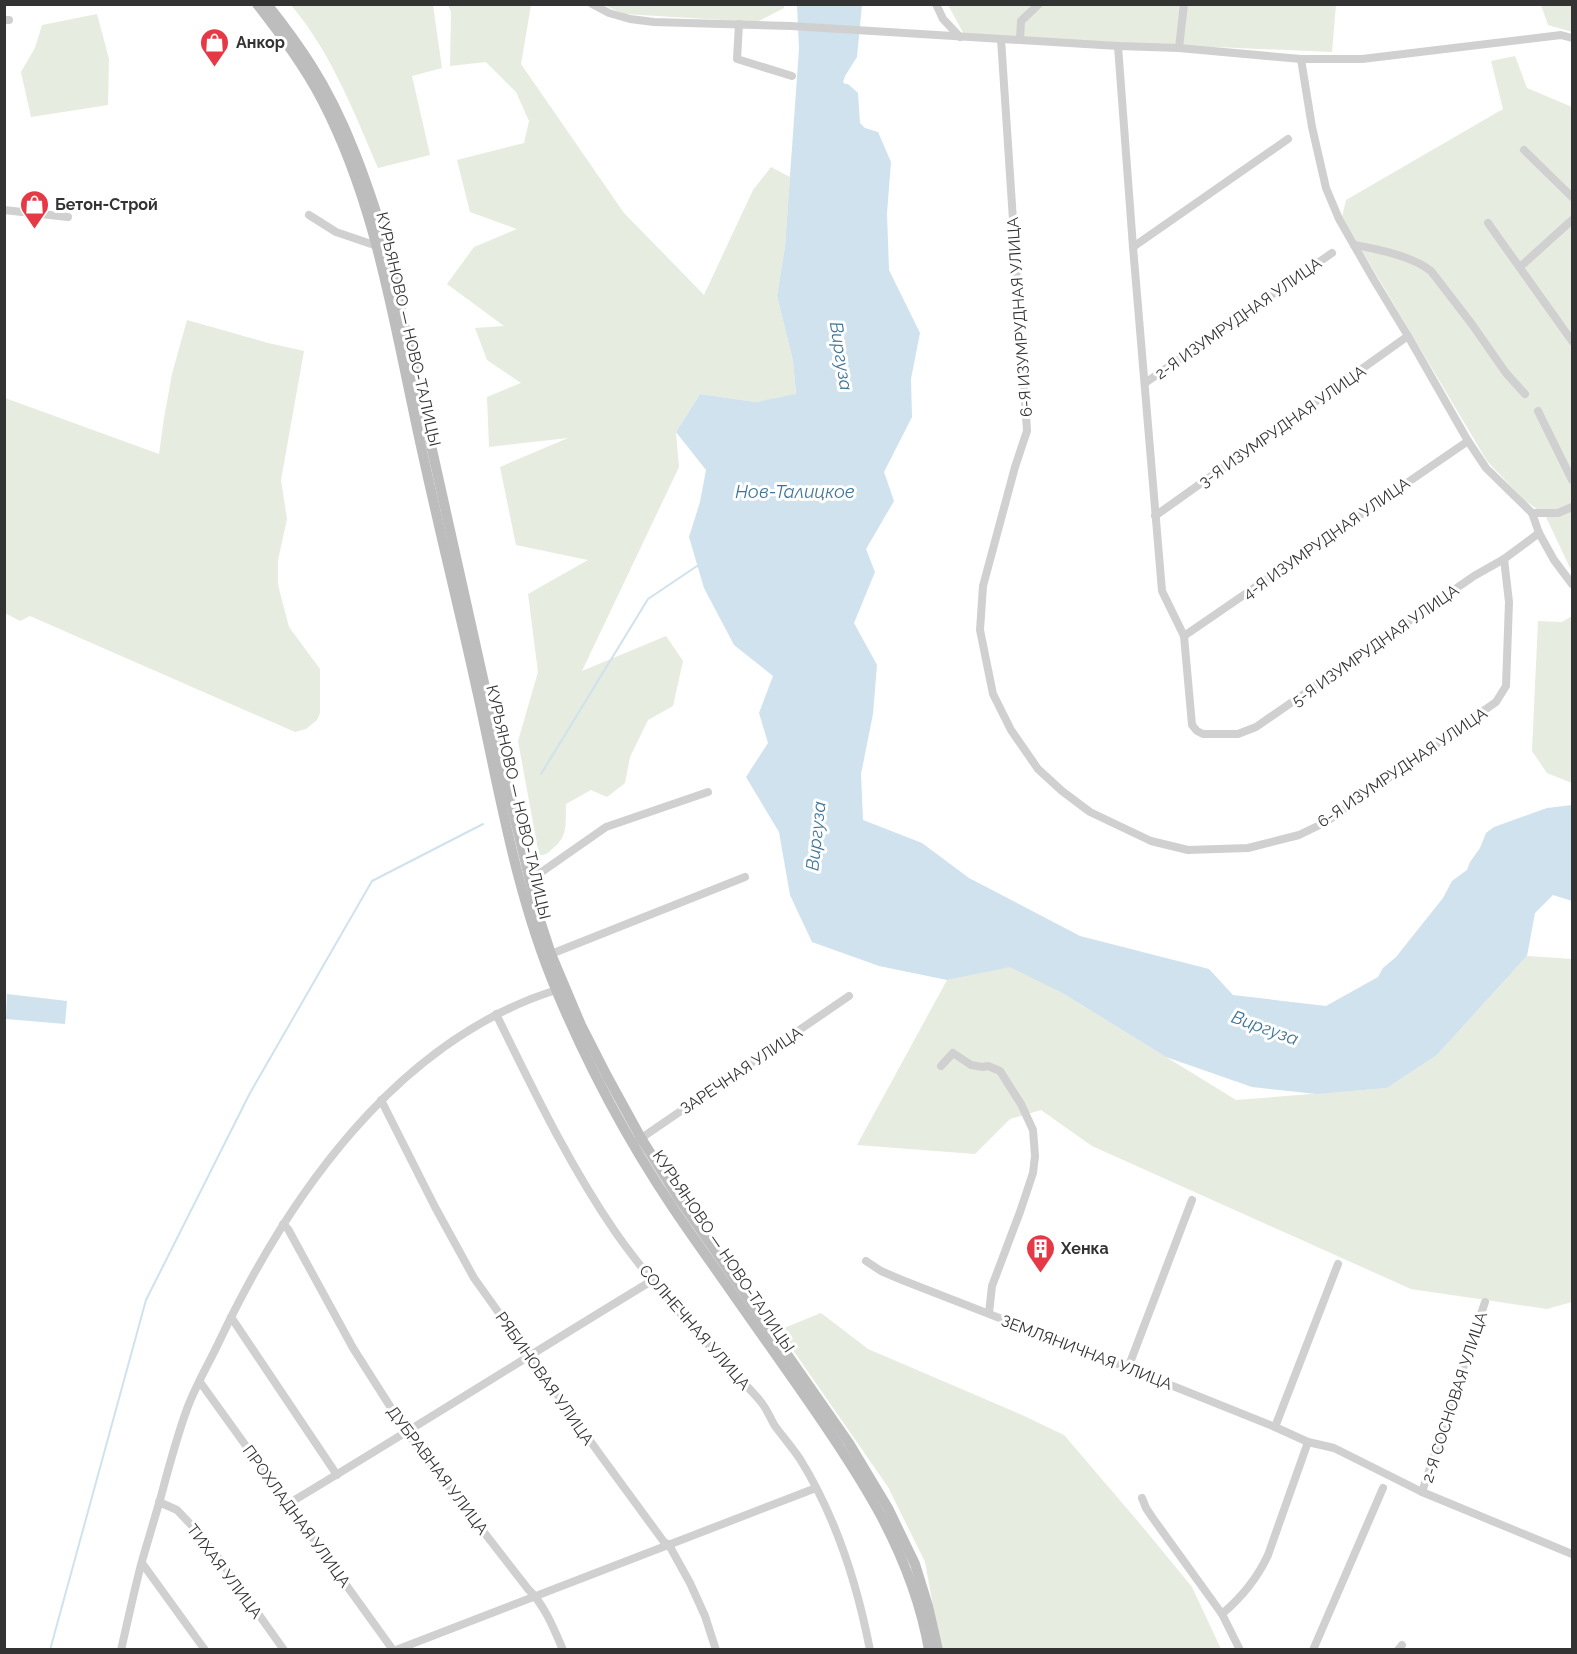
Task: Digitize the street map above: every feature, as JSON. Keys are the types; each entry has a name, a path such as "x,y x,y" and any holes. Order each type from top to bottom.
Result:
{"main road":[{"name":"КУРЬЯНОВО — НОВО-ТАЛИЦЫ","path":"257,4 283,38 325,106 361,193 377,246 519,879 542,956 556,990 599,1081 637,1141 849,1443 888,1508 915,1564 938,1650"},
{"name":"КУРЬЯНОВО — НОВО-ТАЛИЦЫ","path":"267,4 290,33 331,101 369,189 386,243 528,874 551,954 637,1141 670,1204 809,1401 882,1515 906,1566 920,1608 929,1650"}],"street":[{"path":"592,4 609,13 654,22 791,26 1179,48 1301,58 1362,59 1561,35 1572,38"},
{"path":"936,4 943,19 960,37"},
{"path":"1020,39 1021,21 1039,4"},
{"path":"1179,48 1184,4"},
{"path":"739,24 737,59 792,76"},
{"name":"6-Я ИЗУМРУДНАЯ УЛИЦА","path":"1001,39 1026,431 983,586 980,630 993,693 1011,730 1038,769 1090,812 1151,841 1188,850 1248,848 1299,835 1326,822 1496,702 1506,686 1509,603 1504,559"},
{"path":"1118,46 1162,591 1184,636"},
{"path":"1301,58 1312,126 1326,188 1339,219 1468,441 1486,468 1532,513 1539,533 1554,560 1572,584"},
{"path":"1133,247 1288,139"},
{"path":"1524,150 1572,197"},
{"path":"4,210 68,217"},
{"path":"309,215 336,232 377,246"},
{"path":"1520,267 1572,220"},
{"path":"1488,223 1572,341"},
{"path":"1354,245 1384,250 1424,265 1431,271 1471,322 1506,373 1525,393"},
{"name":"2-Я ИЗУМРУДНАЯ УЛИЦА","path":"1145,383 1332,253"},
{"name":"3-Я ИЗУМРУДНАЯ УЛИЦА","path":"1155,516 1408,336"},
{"path":"1538,411 1572,480"},
{"name":"4-Я ИЗУМРУДНАЯ УЛИЦА","path":"1184,636 1468,441"},
{"path":"1532,513 1558,513 1572,507"},
{"name":"5-Я ИЗУМРУДНАЯ УЛИЦА","path":"1184,636 1192,725 1203,734 1238,734 1256,727 1539,533"},
{"path":"528,874 543,870 606,827 708,792"},
{"path":"551,954 746,877"},
{"path":"121,1650 142,1563 188,1407 231,1317 283,1224 333,1156 381,1100 440,1051 496,1014 556,990"},
{"name":"ЗАРЕЧНАЯ УЛИЦА","path":"637,1141 849,996"},
{"name":"СОЛНЕЧНАЯ УЛИЦА","path":"496,1014 543,1110 588,1190 617,1235 720,1358 762,1403 799,1458 842,1544 861,1607 870,1650"},
{"path":"941,1066 953,1053 970,1065 988,1066 1000,1071 1034,1130 1033,1173 993,1286 989,1313"},
{"name":"РЯБИНОВАЯ УЛИЦА","path":"381,1100 474,1278 664,1542 669,1545 705,1616 716,1650"},
{"path":"1128,1368 1192,1200"},
{"name":"ДУБРАВНАЯ УЛИЦА","path":"283,1224 288,1229 354,1348 407,1433 535,1596 550,1621 563,1650"},
{"name":"ЗЕМЛЯНИЧНАЯ УЛИЦА","path":"866,1261 881,1271 902,1280 1128,1368 1308,1442 1334,1448 1422,1492 1572,1554"},
{"path":"1275,1427 1338,1264"},
{"path":"288,1504 653,1280"},
{"name":"2-Я СОСНОВАЯ УЛИЦА","path":"1422,1492 1485,1302"},
{"path":"231,1317 337,1475"},
{"name":"ПРОХЛАДНАЯ УЛИЦА","path":"200,1382 395,1650"},
{"path":"1222,1614 1248,1588 1268,1555 1308,1442"},
{"path":"395,1650 816,1488"},
{"path":"1313,1650 1383,1488"},
{"path":"1142,1498 1152,1517 1222,1614 1240,1650"},
{"name":"ТИХАЯ УЛИЦА","path":"159,1502 177,1510 197,1531 284,1650"},
{"path":"142,1563 205,1650"}],"shaded area":[{"path":"291,5 433,5 442,68 412,76 430,155 378,168 330,62"},
{"path":"448,5 531,5 521,64 624,213 704,295 753,190 771,167 790,177 785,246 777,296 793,361 796,395 756,402 700,394 676,432 679,467 582,671 666,636 683,661 673,706 648,720 630,757 625,783 607,797 591,790 566,804 564,834 548,853 541,855 539,855 518,741 538,672 528,594 588,560 516,545 500,467 568,438 489,447 487,397 521,383 487,360 475,328 504,326 447,284 474,247 517,229 470,212 457,160 524,143 529,121 516,92 486,62 450,66 451,12"},
{"path":"604,5 784,5 784,8 757,22 624,14"},
{"path":"948,5 1336,5 1332,52 965,36"},
{"path":"1541,5 1572,5 1572,32 1548,25"},
{"path":"97,14 109,59 108,105 31,117 21,72 35,48 42,25"},
{"path":"1515,56 1527,88 1572,107 1572,572 1545,515 1524,500 1487,461 1342,217 1346,200 1503,109 1491,61"},
{"path":"187,320 304,351 281,480 287,519 278,560 278,585 289,627 320,669 320,713 317,720 306,729 295,732 30,616 20,621 5,613 5,398 159,454 172,374"},
{"path":"1572,616 1572,783 1547,773 1532,751 1538,621 1562,622"},
{"path":"1527,956 1572,959 1572,1302 1547,1309 1411,1289 1092,1146 1041,1110 1010,1119 975,1154 857,1145 947,980 1010,966 1064,994 1236,1100 1387,1088 1437,1055"},
{"path":"821,1313 868,1349 1064,1435 1192,1587 1221,1649 941,1649 925,1562 888,1487 779,1330"}],"water":[{"name":"Нов-Талицкое","path":"797,5 862,5 857,57 843,82 858,93 860,123 865,128 878,132 891,162 887,213 889,270 920,333 911,379 912,417 884,472 894,501 866,549 875,572 854,623 877,665 873,714 861,774 863,820 922,843 969,878 1080,936 1209,969 1233,995 1326,1006 1378,977 1383,968 1396,957 1443,898 1452,881 1467,870 1486,833 1494,827 1547,808 1572,805 1572,901 1553,895 1535,913 1527,956 1437,1055 1387,1088 1316,1094 1252,1087 1166,1057 1064,994 1010,967 947,980 879,966 812,942 790,895 779,832 746,777 768,743 759,713 773,676 734,645 704,588 689,537 700,502 706,470 676,432 700,394 756,402 796,394 793,361 777,296 785,246 799,49"},
{"path":"7,994 67,1001 65,1024 6,1019"}],"waterway":[{"path":"541,774 648,599 697,566 699,567"},
{"path":"50,1650 146,1300 250,1093 372,881 483,824"}],"place":[{"name":"Анкор","path":"215,68"},
{"name":"Бетон-Строй","path":"34,230"},
{"name":"Хенка","path":"1040,1274"}],"water label":[{"name":"Виргуза","path":"841,356"},
{"name":"Виргуза","path":"816,836"},
{"name":"Виргуза","path":"1265,1028"}]}
